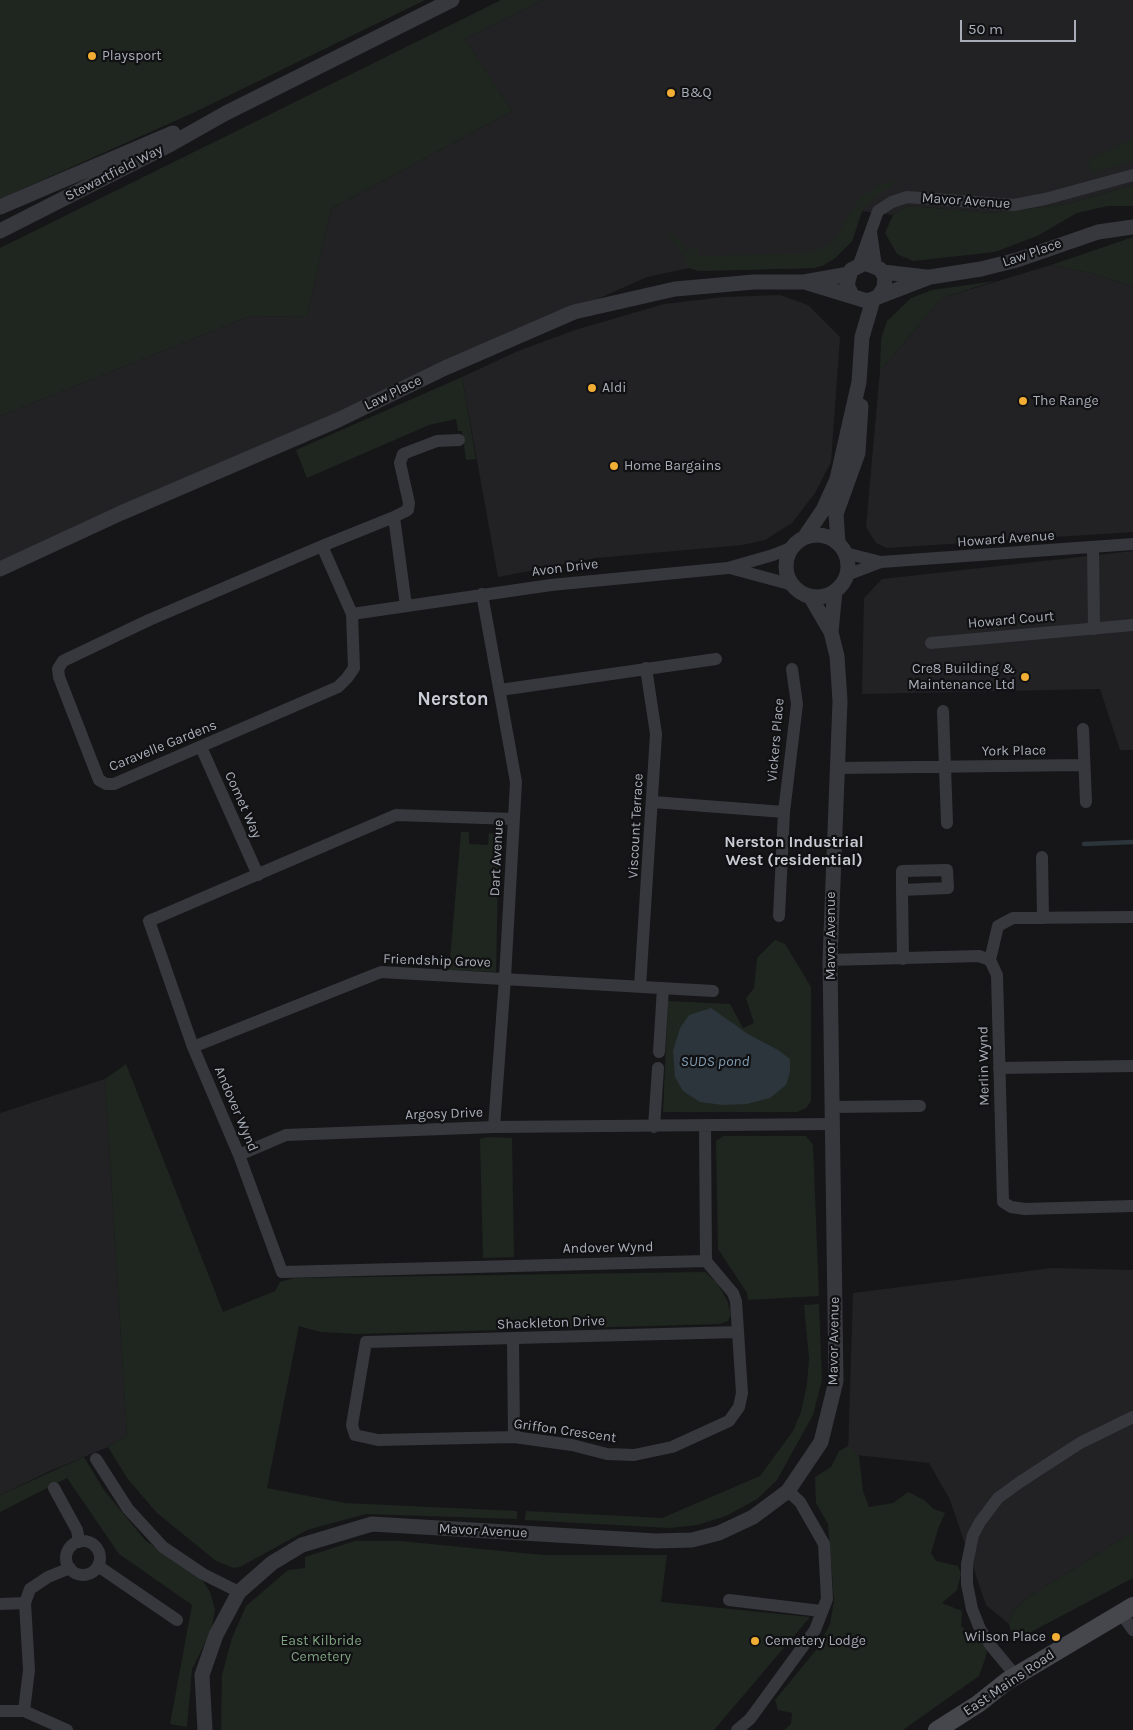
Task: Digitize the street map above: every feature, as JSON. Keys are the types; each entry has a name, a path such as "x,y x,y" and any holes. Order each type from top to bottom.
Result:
{"main road":[{"name":"East Mains Road","path":"942,1729 1016,1676 1127,1609"}],"street":[{"name":"Stewartfield Way","path":"0,231 171,144 226,113 452,0"},
{"name":"Stewartfield Way","path":"0,206 226,113"},
{"name":"Mavor Avenue","path":"854,269 878,211 892,202 908,197 1014,205 1045,199 1133,174"},
{"name":"Law Place","path":"876,298 930,277 1008,262 1089,234 1133,227"},
{"path":"862,337 876,298 884,288 871,229"},
{"path":"859,382 837,479 823,510 798,542 786,566 793,585 800,592 810,596 819,597 835,591 847,575 848,568 842,548 836,514 838,503 853,471 861,431 859,382 862,337 854,297 847,285 854,269 879,269"},
{"name":"Law Place","path":"0,569 121,513 338,420 445,368 574,312 675,289 754,282 804,282 854,269"},
{"name":"Law Place","path":"879,269 930,277"},
{"name":"Law Place","path":"804,282 854,297"},
{"path":"854,297 876,298"},
{"path":"322,546 408,510 409,503 400,463 403,454 437,441 459,440"},
{"path":"394,517 406,606"},
{"path":"798,542 822,535 842,548"},
{"name":"Avon Drive","path":"352,614 482,594 645,574 728,568 773,556 798,542"},
{"name":"Howard Avenue","path":"847,575 881,562 1133,544"},
{"name":"Caravelle Gardens","path":"322,546 352,614 354,668 338,687 201,748 114,784 106,784 98,780 59,677 60,665 74,655 149,620 322,546"},
{"path":"1093,547 1094,629"},
{"name":"Howard Avenue","path":"842,548 881,562"},
{"name":"Avon Drive","path":"728,568 793,585"},
{"name":"Mavor Avenue","path":"831,632 835,591"},
{"name":"Dart Avenue","path":"482,594 516,782 494,1128"},
{"name":"Mavor Avenue","path":"205,1730 202,1676 216,1635 239,1592 272,1563 302,1545 372,1524 656,1541 692,1540 719,1534 753,1517 788,1491 821,1442 836,1381 830,960 831,885 840,701 837,656 831,632 810,596"},
{"name":"Howard Court","path":"931,643 1133,625"},
{"path":"500,690 716,658"},
{"name":"Viscount Terrace","path":"640,987 656,734 646,668"},
{"name":"Vickers Place","path":"779,916 784,812 797,704 792,669"},
{"path":"943,711 947,823"},
{"path":"1083,729 1086,802"},
{"name":"Comet Way","path":"201,748 258,875"},
{"name":"York Place","path":"838,768 1083,765"},
{"path":"653,802 784,812"},
{"name":"Andover Wynd","path":"514,819 396,814 149,921 193,1047 240,1155 282,1272 706,1261"},
{"path":"1042,857 1043,918"},
{"path":"902,890 903,959"},
{"path":"830,960 979,956 990,960 998,926 1013,918 1133,917"},
{"name":"Merlin Wynd","path":"990,960 997,975 1003,1202 1011,1207 1026,1209 1133,1206"},
{"name":"Friendship Grove","path":"193,1047 381,972 713,991"},
{"path":"659,1052 663,988"},
{"path":"999,1068 1133,1066"},
{"path":"654,1127 658,1068"},
{"path":"833,1107 920,1106"},
{"name":"Argosy Drive","path":"240,1155 286,1135 494,1128 833,1124"},
{"path":"704,1125 706,1261"},
{"name":"Griffon Crescent","path":"366,1342 353,1415 352,1426 355,1435 378,1440 514,1437 572,1445 607,1454 634,1455 672,1447 728,1421 738,1407 742,1393 736,1302 733,1293 706,1261"},
{"name":"Shackleton Drive","path":"366,1342 514,1340 738,1332"},
{"path":"514,1340 514,1437"},
{"path":"1016,1676 991,1646 980,1629 972,1609 967,1584 968,1564 974,1535 980,1522 998,1498 1080,1444 1133,1417"},
{"path":"96,1460 128,1510 163,1547 203,1574 239,1592"},
{"path":"54,1488 77,1530 79,1542"},
{"path":"737,1730 752,1724 815,1630 827,1599 824,1544 800,1502 788,1491"},
{"path":"84,1541 94,1546 100,1555 98,1566 85,1575 74,1572 68,1564 70,1548 84,1541"},
{"path":"98,1566 177,1620"},
{"path":"24,1710 29,1670 25,1602 30,1589 48,1577 70,1568"},
{"path":"728,1600 821,1611"},
{"path":"0,1604 25,1602"},
{"path":"1127,1609 1133,1630"},
{"path":"0,1711 24,1710 67,1730"}],"shaded area":[{"path":"543,0 1133,0 1133,185 1067,204 992,213 909,206 893,215 862,211 852,241 835,258 824,265 814,268 699,271 689,268 647,277 0,564 0,416 250,316 307,317 331,209 512,111 465,39"},
{"path":"1051,265 1090,273 1132,286 1133,532 887,548 876,543 866,527 880,371 942,298"},
{"path":"780,295 808,305 840,337 831,462 815,493 792,523 765,540 742,545 596,558 498,577 462,377 518,351 575,330 664,304 724,297"},
{"path":"1133,551 1133,750 1120,750 1100,689 862,694 864,598 882,579"},
{"path":"105,1079 127,1435 108,1447 50,1471 0,1495 0,1113"},
{"path":"1052,1268 1133,1270 1133,1532 1029,1597 1013,1610 1009,1624 986,1605 950,1500 929,1463 848,1454 853,1293"}],"green space":[{"name":"Playsport","path":"0,0 425,0 193,113 0,199"},
{"path":"501,0 543,0 465,39 512,111 331,209 307,317 250,316 0,416 0,248"},
{"path":"1133,138 1133,161 1091,173 1088,160"},
{"path":"900,180 875,197 862,211 852,241 835,258 824,265 814,268 699,271 689,268 682,253 665,231 679,239 686,251 697,246 699,256 811,253 832,243 859,199 878,185"},
{"path":"1133,185 1133,206 1108,206 1077,213 1037,236 995,252 913,261 897,254 885,233 893,215 909,206 992,213 1067,204"},
{"path":"1133,237 1133,290 1132,286 1090,273 1051,265"},
{"path":"995,281 942,298 880,371 881,339 887,321 911,298 932,290"},
{"path":"462,377 476,459 466,460 462,431 458,431 456,419 429,425 307,478 296,450"},
{"path":"461,832 469,832 469,844 488,845 489,833 499,834 496,972 449,970"},
{"path":"775,940 785,944 811,987 811,1101 806,1108 797,1112 663,1112 668,1001 730,1004 743,1028 754,1023 746,998 754,988 757,958"},
{"path":"126,1064 223,1312 275,1291 280,1282 294,1278 705,1272 717,1283 727,1300 731,1314 728,1321 720,1324 357,1334 321,1332 299,1326 267,1488 345,1503 517,1511 517,1519 366,1514 307,1530 240,1567 234,1568 216,1561 157,1513 127,1478 108,1447 127,1435 105,1079"},
{"path":"723,1136 806,1136 813,1145 819,1296 748,1300 747,1293 718,1249 716,1141"},
{"path":"487,1137 512,1138 514,1257 483,1258 480,1139"},
{"path":"819,1304 822,1380 813,1415 777,1480 757,1499 726,1516 697,1525 670,1528 525,1520 526,1511 662,1518 760,1476 793,1431 801,1412 807,1384 809,1358 804,1305"},
{"path":"848,1446 859,1456 863,1491 869,1507 893,1503 908,1492 924,1500 934,1509 945,1513 931,1553 936,1561 958,1566 961,1574 957,1590 942,1603 962,1611 961,1626 987,1648 986,1656 979,1676 903,1730 784,1730 791,1724 792,1713 778,1710 775,1700 816,1650 830,1624 834,1601 828,1524 816,1503 815,1477 831,1467 839,1451"},
{"path":"84,1457 104,1490 145,1540 203,1581 210,1592 215,1609 212,1629 192,1669 187,1727 170,1724 192,1605 119,1554 67,1478 0,1512 0,1495"},
{"path":"1133,1532 1133,1578 1018,1639 1013,1639 1009,1624 1013,1610 1029,1597"},
{"name":"East Kilbride Cemetery","path":"355,1541 400,1541 543,1555 667,1555 661,1602 810,1617 714,1730 221,1730 222,1675 232,1638 246,1606 288,1570 305,1568 305,1557"}],"water":[{"name":"SUDS pond","path":"711,1008 748,1034 778,1050 790,1059 790,1072 786,1085 770,1098 747,1104 723,1105 700,1102 683,1091 675,1077 673,1051 680,1028 689,1015"}],"waterway":[{"path":"1084,844 1133,842"}],"place":[{"name":"Playsport","path":"92,56"},
{"name":"B&Q","path":"671,93"},
{"name":"Aldi","path":"592,388"},
{"name":"The Range","path":"1023,401"},
{"name":"Home Bargains","path":"614,466"},
{"name":"Cre8 Building & Maintenance Ltd","path":"1025,677"},
{"name":"Wilson Place","path":"1056,1637"},
{"name":"Cemetery Lodge","path":"755,1641"}],"district":[{"name":"Nerston","path":"453,700"},
{"name":"Nerston Industrial West (residential)","path":"794,851"}]}
